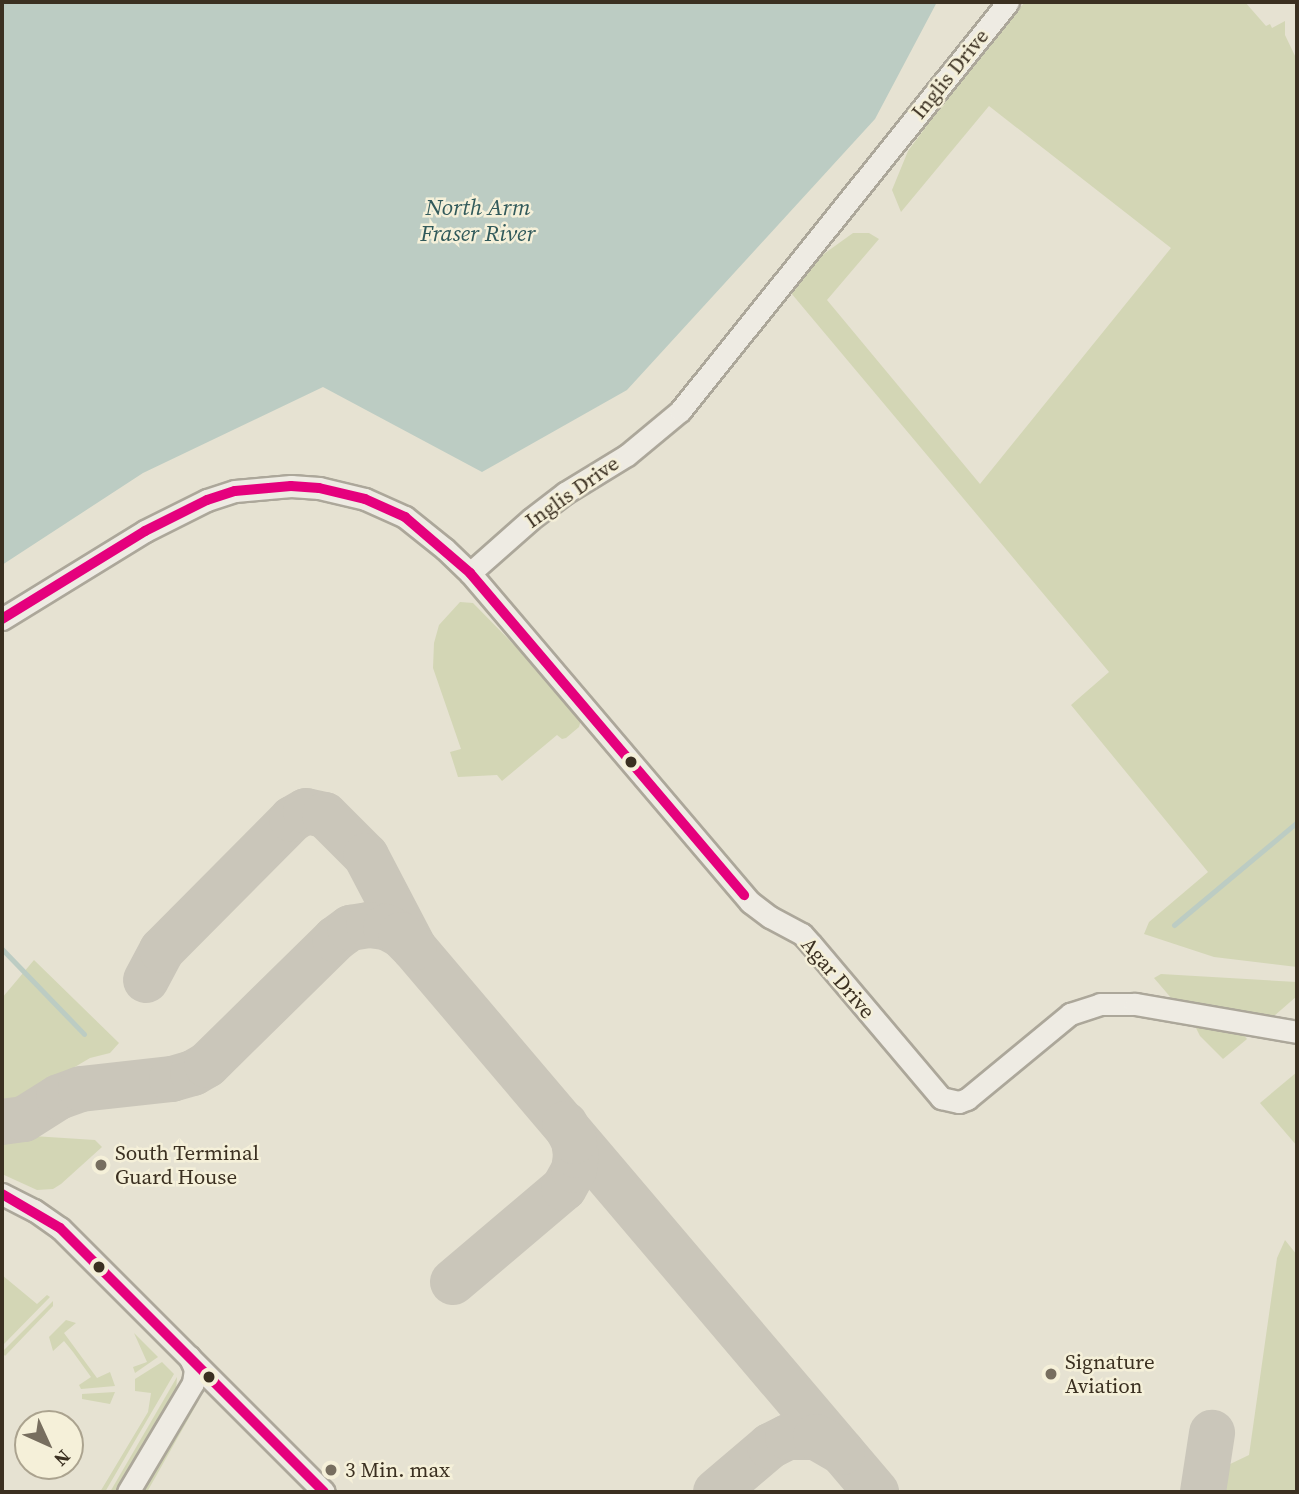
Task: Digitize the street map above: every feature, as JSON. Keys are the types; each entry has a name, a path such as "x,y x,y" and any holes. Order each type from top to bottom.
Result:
{"street":[{"name":"Inglis Drive","path":"470,573 531,519 565,493 627,455 680,411 1008,2"},
{"path":"2,619 175,514 235,491 264,487 319,488 385,507 425,531 470,573"},
{"name":"Agar Drive","path":"470,573 750,902 770,917 802,934 941,1098 959,1102 967,1099 1070,1014 1100,1004 1135,1004 1297,1032"},
{"path":"2,1194 33,1209 60,1228 324,1492"},
{"path":"128,1492 193,1383 194,1364 185,1351"}],"green space":[{"path":"1025,2 1245,2 1266,26 1270,24 1272,28 1285,21 1285,35 1297,60 1297,967 1214,957 1144,934 1149,922 1208,872 1071,705 1109,672 791,293 821,256 853,233 869,233 879,239 827,300 980,484 1171,248 989,106 901,212 892,190 908,151 973,63"},
{"path":"460,602 473,603 521,652 526,652 581,720 579,727 566,738 562,739 557,735 502,781 497,775 458,777 450,752 461,749 433,668 434,643 439,625"},
{"path":"34,960 119,1043 110,1053 90,1058 68,1071 14,1116 2,1114 2,998"},
{"path":"1161,974 1297,982 1297,996 1274,1016 1172,999 1154,978"},
{"path":"1195,1026 1242,1033 1247,1039 1223,1059 1200,1036"},
{"path":"1297,1072 1297,1146 1260,1103"},
{"path":"2,1134 95,1140 102,1147 61,1184 53,1189 37,1190 2,1174"},
{"path":"1285,1240 1297,1255 1297,1492 1223,1492 1226,1466 1249,1455 1277,1258"},
{"path":"2,1275 37,1304 47,1295 50,1297 2,1346"},
{"path":"53,1301 53,1306 5,1356 2,1352"},
{"path":"66,1320 76,1323 64,1333 97,1378 110,1372 115,1386 81,1389 79,1385 91,1377 64,1341 53,1351 49,1337"},
{"path":"134,1333 158,1357 135,1373 133,1367 147,1362"},
{"path":"162,1362 174,1374 105,1492 100,1492 148,1412 151,1393 135,1391 135,1379"},
{"path":"177,1377 176,1391 117,1492 110,1492"},
{"path":"115,1392 110,1404 82,1399 82,1394"},
{"path":"199,1400 147,1492 140,1492 190,1407"}],"water":[{"name":"North Arm Fraser River","path":"2,2 937,2 875,119 627,390 482,472 323,387 143,473 2,565"}],"waterway":[{"path":"1174,925 1297,822"},
{"path":"2,949 84,1034"}],"taxiway":[{"path":"146,980 162,950 292,819 306,811 325,815 366,856 414,948 876,1492"},
{"path":"2,1122 24,1119 59,1097 81,1089 172,1079 193,1073 207,1065 335,939 350,928 369,925 386,927 401,935 414,948"},
{"path":"453,1282 564,1188 574,1170 576,1155 574,1141 565,1124"},
{"path":"1203,1492 1212,1433"},
{"path":"716,1492 770,1446 788,1437 816,1437 842,1452"}],"transit line":[{"path":"2,619 145,531 207,500 235,491 291,486 319,488 365,499 405,517 470,573 744,895"},
{"path":"2,1194 60,1228 324,1492"}],"place":[{"name":"South Terminal Guard House","path":"101,1165"},
{"name":"Signature Aviation","path":"1051,1374"},
{"name":"3 Min. max","path":"331,1470"}]}
